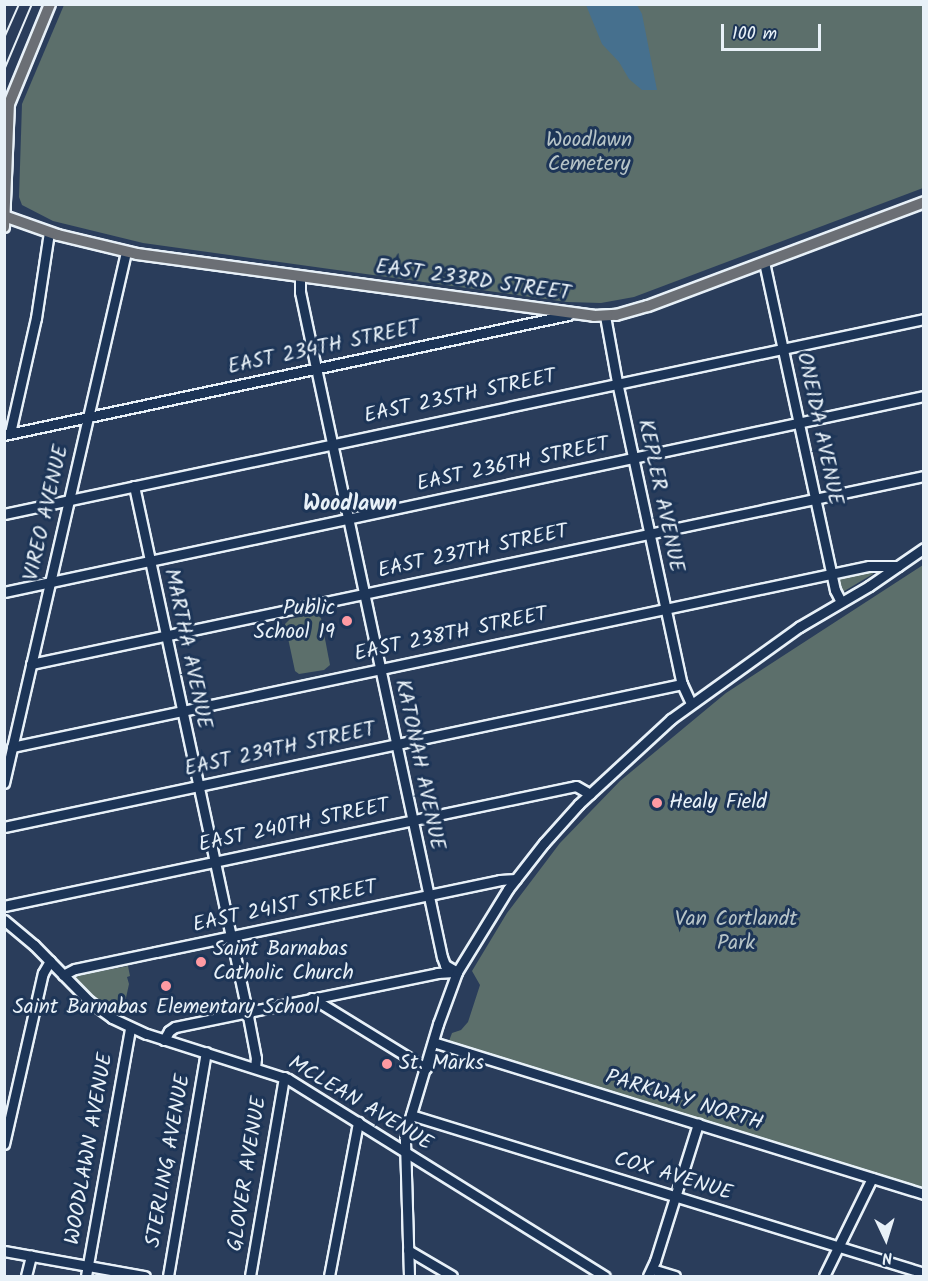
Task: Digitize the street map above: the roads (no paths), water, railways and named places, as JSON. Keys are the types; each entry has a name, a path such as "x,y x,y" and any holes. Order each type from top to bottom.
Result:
{"main road":[{"path":"4,227 9,104 50,4"},
{"name":"EAST 233RD STREET","path":"5,216 49,232 126,252 568,315 605,316 637,310 924,202"}],"street":[{"path":"7,434 36,318 49,232"},
{"name":"VIREO AVENUE","path":"4,783 126,252"},
{"name":"ONEIDA AVENUE","path":"764,262 815,499 832,574 841,602"},
{"name":"KATONAH AVENUE","path":"300,277 300,292 444,963 457,972"},
{"name":"EAST 234TH STREET","path":"7,434 568,315"},
{"name":"KEPLER AVENUE","path":"605,316 682,684"},
{"name":"EAST 235TH STREET","path":"4,514 617,382 924,319"},
{"name":"EAST 236TH STREET","path":"4,592 924,396"},
{"name":"EAST 237TH STREET","path":"31,664 924,476"},
{"name":"MARTHA AVENUE","path":"134,486 247,1011 256,1058 255,1067"},
{"path":"409,1276 405,1140 411,1114 457,972 516,879 561,823 648,738 691,703 799,627 898,567 924,548"},
{"name":"EAST 238TH STREET","path":"12,747 873,565 898,567"},
{"path":"682,684 691,703"},
{"name":"EAST 239TH STREET","path":"4,827 682,684"},
{"name":"EAST 240TH STREET","path":"4,906 576,786 590,794"},
{"name":"EAST 241ST STREET","path":"63,975 75,969 230,936 516,879"},
{"name":"MCLEAN AVENUE","path":"4,920 95,1006 130,1028 284,1077 605,1276"},
{"path":"4,1144 44,973 50,961"},
{"path":"164,1040 169,1031 175,1027 437,973 457,972"},
{"path":"312,998 426,1068"},
{"name":"WOODLAWN AVENUE","path":"87,1272 130,1028"},
{"name":"PARKWAY NORTH","path":"433,1042 924,1194"},
{"name":"STERLING AVENUE","path":"168,1276 206,1052"},
{"name":"GLOVER AVENUE","path":"250,1276 284,1077"},
{"name":"COX AVENUE","path":"411,1114 924,1273"},
{"path":"329,1276 358,1122"},
{"path":"675,1276 650,1273 698,1124"},
{"path":"824,1276 872,1178"},
{"path":"408,1250 452,1276"},
{"path":"4,1251 87,1272 145,1276"},
{"path":"26,1276 31,1256"}],"water":[{"path":"586,5 637,5 642,14 657,90 642,90 629,79 619,62 602,44"}],"railway":[{"path":"4,38 19,4"},
{"path":"4,70 32,4"}],"place":[{"name":"Public School 19","path":"347,621"},
{"name":"Healy Field","path":"657,803"},
{"name":"Saint Barnabas Catholic Church","path":"201,962"},
{"name":"Saint Barnabas Elementary School","path":"166,986"},
{"name":"St. Marks","path":"387,1064"}],"district":[{"name":"Woodlawn","path":"350,505"}],"park label":[{"name":"Woodlawn Cemetery","path":"589,153"},
{"name":"Van Cortlandt Park","path":"736,932"}]}
